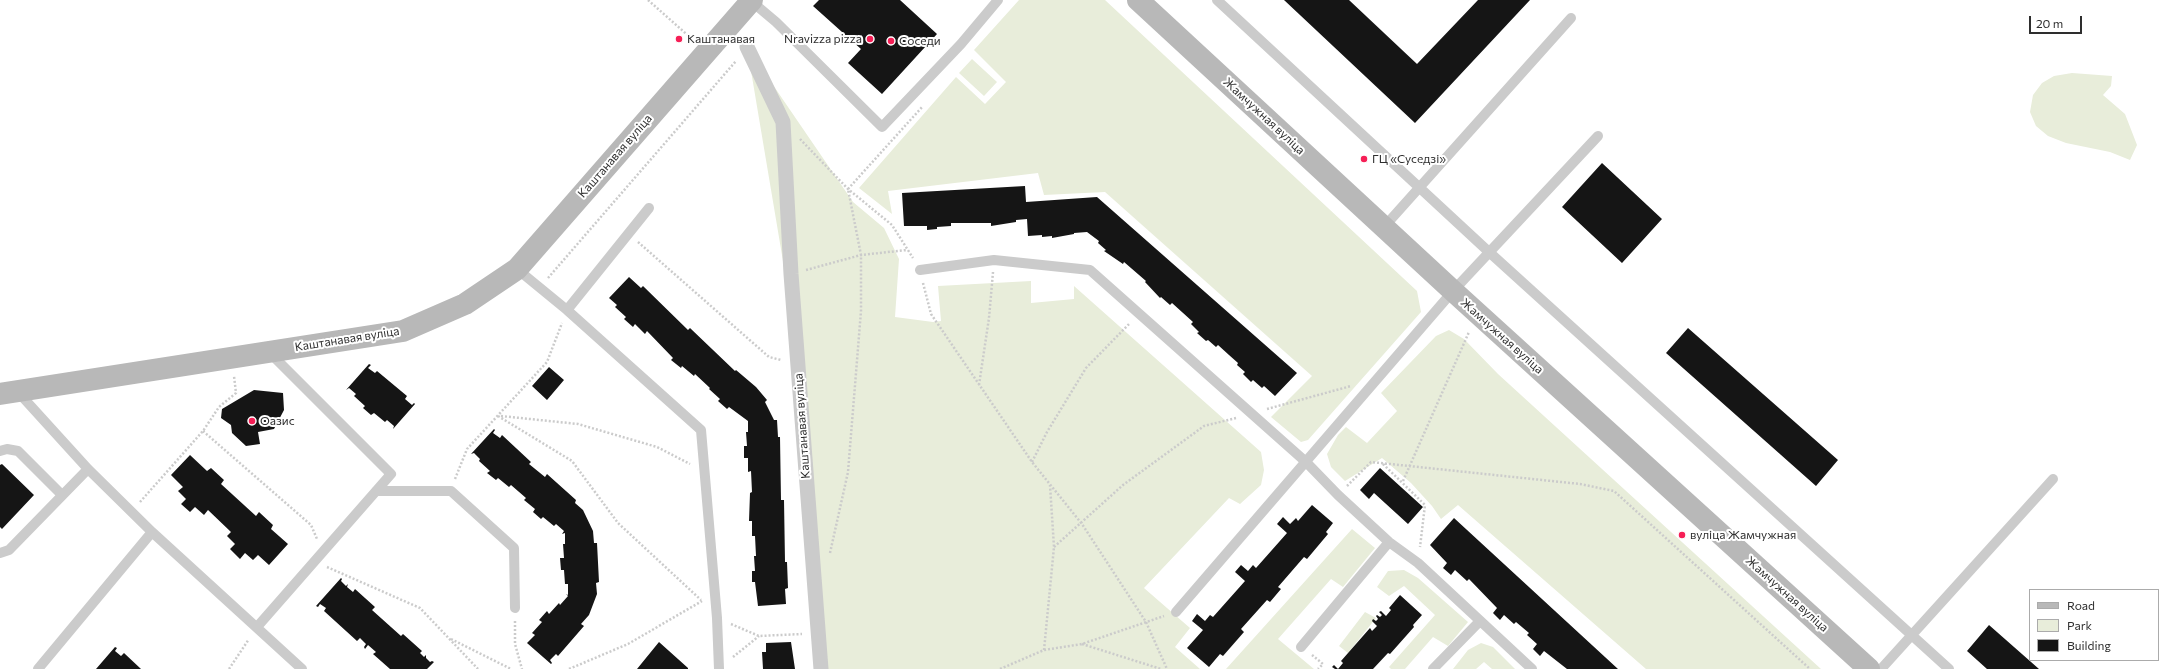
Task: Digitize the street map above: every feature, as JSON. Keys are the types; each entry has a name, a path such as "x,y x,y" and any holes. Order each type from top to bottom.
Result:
{"main road":[{"name":"Каштанавая вуліца","path":"8,392 404,330 465,304 517,270 751,0"},
{"name":"Жамчужная вуліца","path":"1138,0 1478,314 1869,669"}],"street":[{"name":"Каштанавая вуліца","path":"747,47 782,122 791,274 821,669"}],"lane":[{"path":"751,0 776,22 882,127 961,44 998,0"},
{"path":"1217,0 1489,252 1949,669"},
{"path":"1384,227 1571,18"},
{"path":"1176,612 1453,291 1598,136"},
{"path":"567,310 649,208"},
{"path":"920,270 994,260 1090,270 1252,413 1306,462 1338,495 1389,542 1418,563 1532,669"},
{"path":"517,270 567,310 701,430 718,618 719,669"},
{"path":"257,627 391,474 269,352"},
{"path":"8,392 152,532 302,669"},
{"path":"0,451 7,449 18,451 62,495"},
{"path":"0,553 9,550 88,469"},
{"path":"1881,669 2053,479"},
{"path":"376,491 451,491 514,548 515,608"},
{"path":"38,669 152,532"},
{"path":"1301,647 1389,542"},
{"path":"1434,669 1480,622"}],"path":[{"path":"648,0 691,40 697,36"},
{"path":"540,287 747,47"},
{"path":"782,122 848,189 892,226 920,270 931,314 1032,462 1082,524 1146,622 1167,669"},
{"path":"828,558 848,472 861,310 861,255 848,189"},
{"path":"629,233 769,357 798,363"},
{"path":"791,274 861,255 907,250"},
{"path":"979,385 989,318 994,260"},
{"path":"451,491 467,450 548,362 567,310"},
{"path":"1032,462 1047,432 1086,368 1139,313"},
{"path":"1403,481 1478,314"},
{"path":"131,512 203,431 219,407 236,393 232,358"},
{"path":"1054,547 1082,524 1124,485 1204,426 1378,379"},
{"path":"498,416 578,424 657,447 705,472"},
{"path":"498,416 572,461 618,523 707,607"},
{"path":"203,431 311,525 318,557 420,608 478,669"},
{"path":"1338,495 1371,462 1580,484 1614,491 1810,669"},
{"path":"1383,464 1403,481 1425,505 1418,563"},
{"path":"1044,650 1054,547 1050,484"},
{"path":"569,669 628,644 702,601"},
{"path":"515,608 515,644 522,669"},
{"path":"1000,669 1044,650 1082,644 1176,612"},
{"path":"718,618 759,636 818,634"},
{"path":"229,669 257,627"},
{"path":"719,669 759,636"},
{"path":"449,638 511,669"},
{"path":"1082,644 1161,669"},
{"path":"1301,647 1323,664 1318,669"}],"green space":[{"path":"1019,0 1105,0 1417,291 1421,312 1308,440 1301,442 1271,417 1312,376 1105,192 1044,195 1038,173 888,191 892,214 859,188 956,77 985,104 1006,82 974,50"},
{"path":"747,47 853,202 884,228 899,259 895,317 933,322 941,321 938,286 1031,281 1031,303 1074,299 1074,286 1261,452 1264,470 1261,485 1240,504 1229,498 1144,588 1190,628 1175,647 1200,669 826,669 804,386"},
{"path":"972,59 997,82 984,96 959,73"},
{"path":"2072,73 2112,76 2111,86 2103,95 2125,114 2137,145 2130,160 2110,152 2066,143 2048,136 2036,126 2030,112 2033,95 2042,83 2054,76"},
{"path":"1449,330 1464,339 1498,374 1821,669 1646,669 1458,505 1441,519 1432,506 1411,483 1382,458 1345,481 1331,467 1327,454 1338,435 1346,427 1367,443 1397,411 1381,393 1436,336"},
{"path":"1352,529 1375,548 1343,587 1331,579 1278,639 1314,669 1226,669"},
{"path":"1404,570 1418,578 1468,622 1448,646 1433,637 1405,669 1391,669 1389,667 1435,615 1404,586 1389,596 1377,587 1388,571"},
{"path":"1365,612 1376,618 1348,653 1339,646"},
{"path":"1481,643 1493,647 1515,669 1492,669 1484,662 1476,669 1453,669 1468,650"}],"building":[{"name":"Соседи","path":"819,0 900,0 937,34 882,94 848,63 861,49 813,6"},
{"path":"1284,0 1349,0 1417,64 1478,0 1530,0 1415,123"},
{"path":"1602,163 1662,219 1622,263 1562,207"},
{"path":"1025,186 1026,202 1097,197 1297,373 1275,396 1264,386 1262,388 1253,380 1251,382 1243,374 1245,372 1237,365 1238,363 1218,345 1216,347 1208,340 1206,341 1197,333 1199,332 1191,324 1193,322 1172,303 1170,305 1161,297 1160,298 1145,282 1146,281 1124,262 1123,264 1104,251 1106,250 1098,243 1099,241 1087,232 1074,233 1052,238 1052,236 1042,237 1042,235 1028,236 1027,219 991,226 991,223 951,223 951,226 937,227 937,229 927,230 927,226 904,226 902,193"},
{"path":"629,277 641,288 643,286 688,330 690,328 735,371 736,370 756,387 767,400 765,402 774,420 777,420 778,437 780,437 781,500 784,500 785,562 787,562 788,588 785,589 786,604 758,606 755,582 752,582 752,571 755,571 754,556 756,556 755,536 752,536 752,521 749,521 750,493 752,492 751,471 748,472 748,458 744,458 744,446 747,446 746,432 748,432 748,421 729,407 727,409 718,401 720,399 709,389 710,388 695,374 694,376 682,366 681,368 671,360 673,358 647,331 645,334 635,324 633,327 624,319 626,317 615,307 617,305 609,298"},
{"path":"1688,328 1838,460 1816,486 1666,353"},
{"path":"369,364 371,365 368,368 375,373 377,371 407,396 405,399 412,405 414,403 415,404 393,429 394,426 387,420 385,422 374,413 371,415 363,408 365,406 354,396 356,394 349,388 346,390"},
{"path":"549,367 564,380 547,400 532,386"},
{"name":"Оазис","path":"254,390 283,393 284,410 274,429 258,432 260,444 246,446 232,433 231,425 221,418 222,409"},
{"path":"494,429 495,430 493,433 500,438 502,435 531,462 529,464 545,477 547,474 576,500 575,503 583,510 593,531 594,543 597,543 599,582 596,583 597,594 589,615 581,624 584,626 558,656 556,654 550,660 552,663 551,664 527,643 535,635 532,633 542,622 539,620 547,611 549,614 559,603 560,605 568,596 566,594 568,595 568,584 565,584 564,570 561,570 560,558 564,558 563,544 565,544 565,533 562,534 564,531 556,524 554,526 543,517 541,519 533,512 535,509 524,500 526,498 511,485 509,487 498,478 496,480 487,473 490,471 479,461 480,459 474,453 471,454"},
{"path":"190,455 207,471 211,468 224,480 221,484 256,516 259,512 273,525 271,529 288,544 269,565 258,555 253,560 245,553 240,559 230,549 235,544 227,536 231,532 208,510 204,515 195,507 190,512 181,504 186,499 178,491 183,487 171,475"},
{"path":"2,464 34,495 2,529 0,527 0,465"},
{"path":"1380,468 1423,507 1408,524 1374,493 1369,499 1360,490"},
{"path":"1312,505 1333,523 1326,532 1328,534 1307,559 1304,557 1278,587 1281,589 1270,602 1267,600 1241,629 1244,632 1223,656 1220,654 1209,667 1187,648 1203,630 1192,621 1197,614 1205,621 1210,615 1213,617 1245,581 1235,572 1241,565 1248,571 1253,565 1256,568 1287,533 1277,524 1283,517 1290,524 1296,518 1298,521"},
{"path":"1454,518 1618,669 1567,669 1544,651 1540,656 1533,649 1537,644 1527,635 1529,633 1516,622 1514,624 1504,615 1500,620 1493,613 1497,608 1469,579 1467,581 1455,570 1451,575 1443,568 1447,563 1430,545"},
{"path":"341,578 341,581 346,586 348,584 347,587 353,592 355,589 375,607 372,610 401,636 403,634 422,651 420,653 424,657 426,655 426,658 430,662 434,662 427,669 390,669 373,654 376,652 368,645 365,649 364,647 366,644 360,638 357,641 324,611 326,608 320,604 318,607 316,606"},
{"path":"1400,595 1422,615 1413,625 1414,627 1390,654 1388,653 1373,669 1338,669 1343,663 1341,661 1370,628 1372,631 1377,626 1372,621 1373,619 1376,621 1378,619 1376,616 1377,615 1380,617 1382,615 1379,612 1381,611 1386,616 1391,610 1389,608"},
{"path":"1989,625 2039,669 1987,669 1967,651"},
{"path":"659,642 688,668 688,669 637,669"},
{"path":"791,642 795,669 763,669 762,652 766,652 766,643"},
{"path":"115,647 117,648 115,651 121,656 124,653 141,669 96,669"},
{"path":"1334,665 1338,669 1335,669 1332,667"}],"place":[{"name":"Каштанавая","path":"679,39"},
{"name":"Nravizza pizza","path":"870,39"},
{"name":"Соседи","path":"891,41"},
{"name":"ГЦ «Суседзі»","path":"1364,159"},
{"name":"Оазис","path":"252,421"},
{"name":"вуліца Жамчужная","path":"1682,535"}]}
